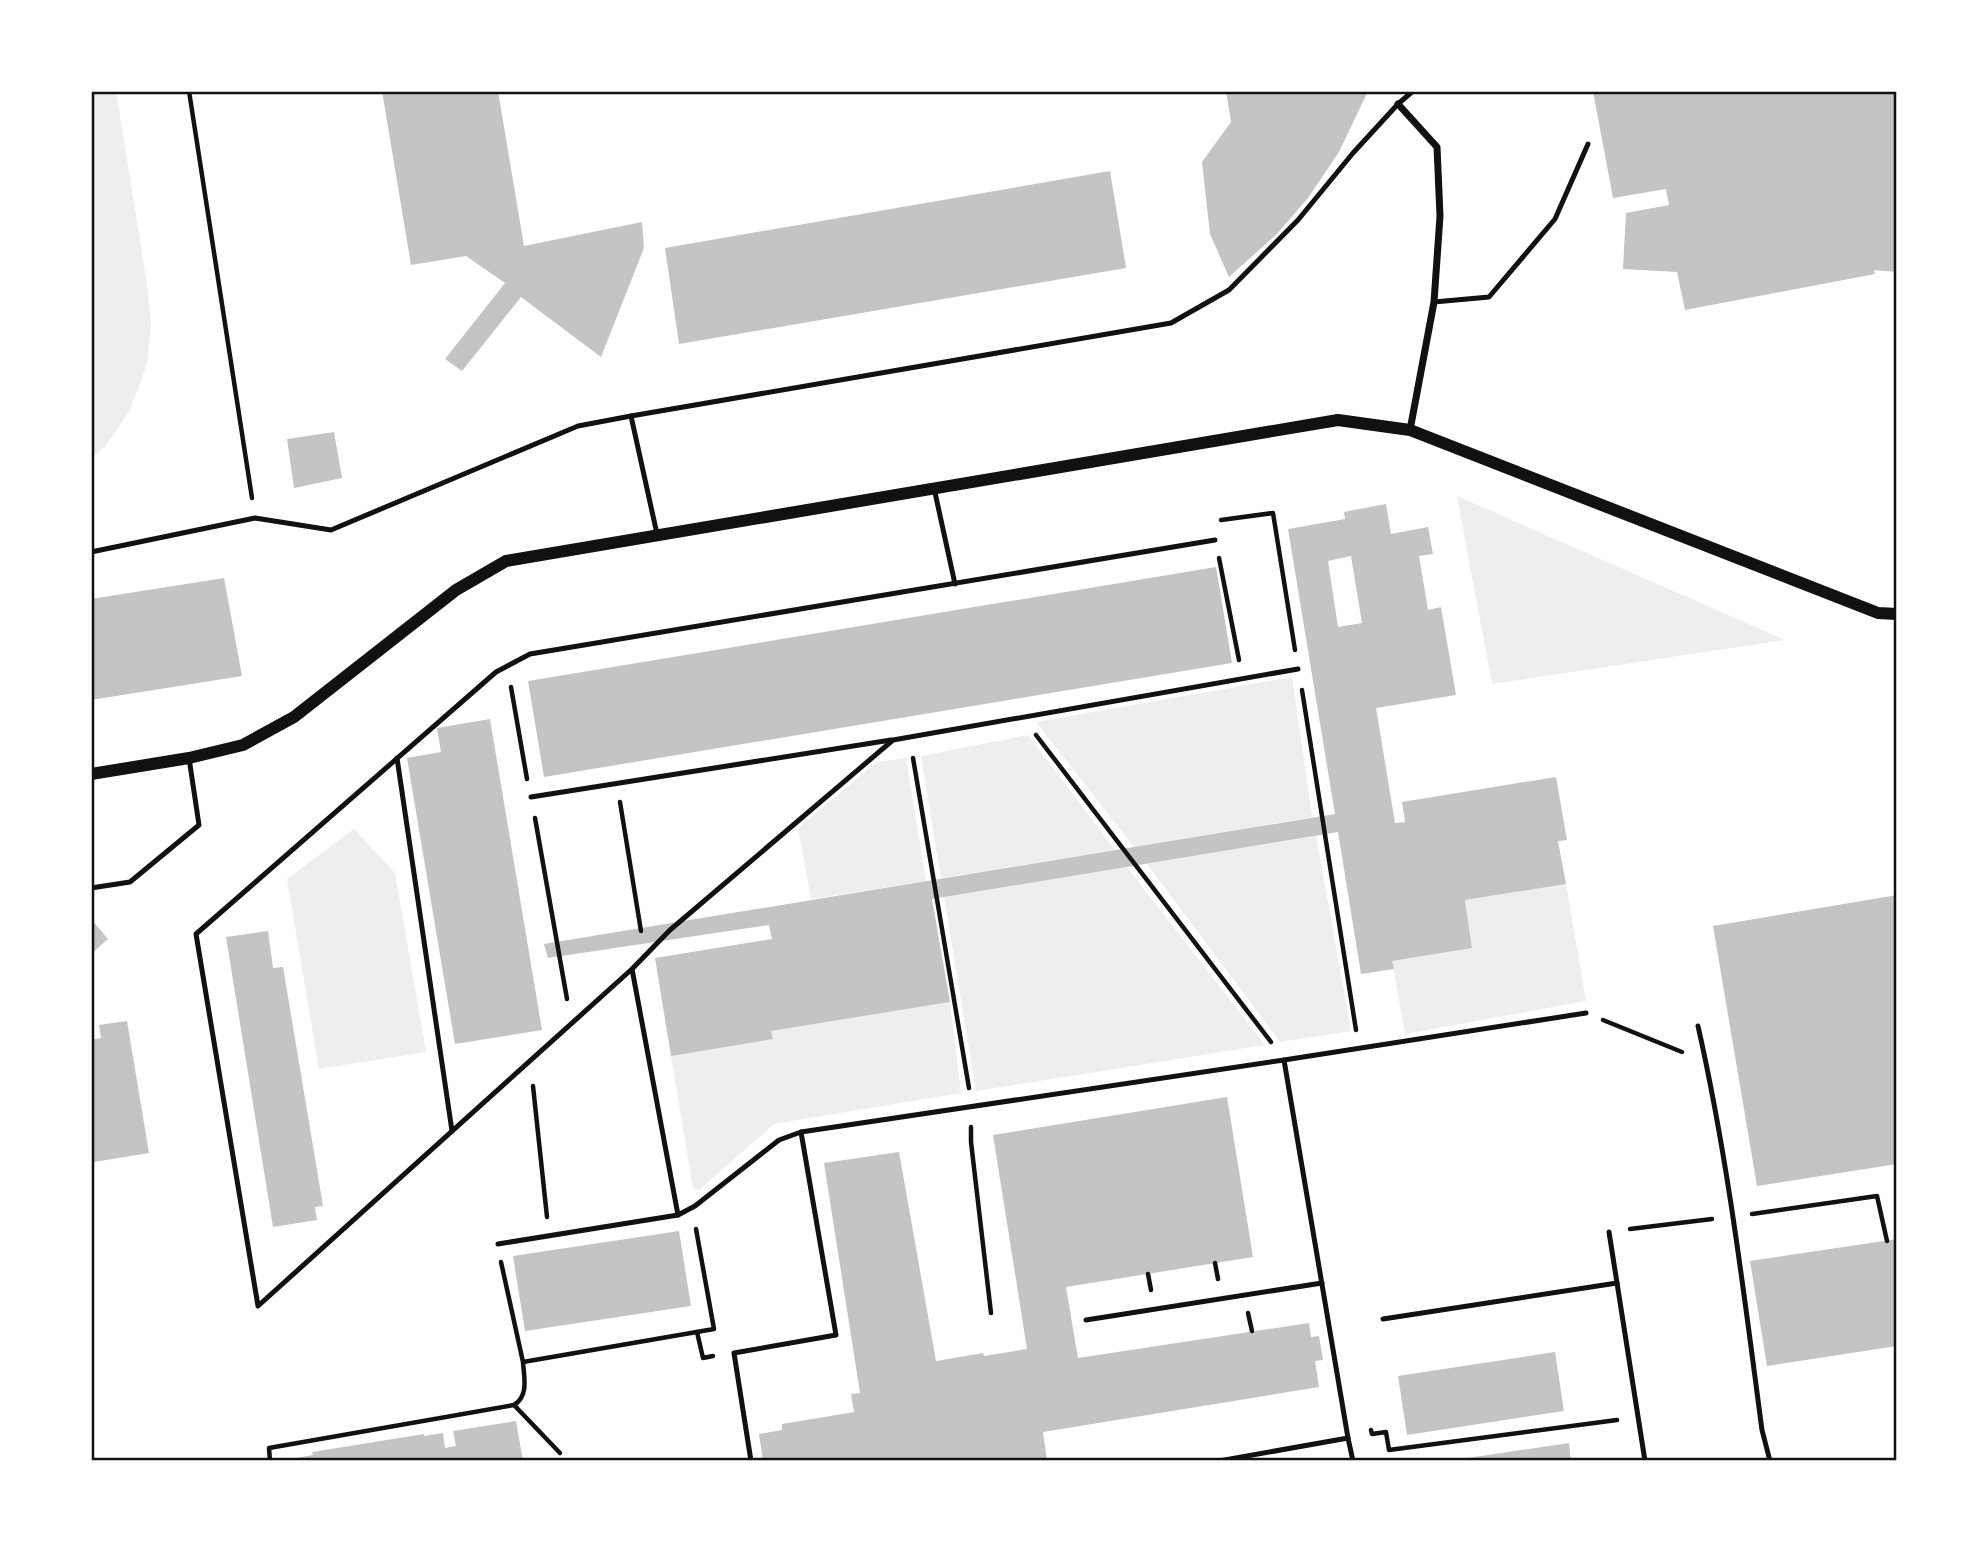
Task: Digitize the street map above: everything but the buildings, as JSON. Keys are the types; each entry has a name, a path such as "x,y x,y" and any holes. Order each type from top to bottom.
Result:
{"street":[{"path":"1398,104 1437,148 1440,216 1434,302 1410,429"},
{"path":"91,774 189,758 243,745 294,717 456,590 506,561 1338,420 1410,429 1878,613 1897,614"}],"lane":[{"path":"91,552 256,518 331,530 578,426 1171,323 1229,290 1298,220 1353,153 1413,91"},
{"path":"1434,302 1489,297 1555,219 1588,144"},
{"path":"631,416 657,534"},
{"path":"934,488 955,584"},
{"path":"893,740 670,930 632,969 258,1306 196,934 496,671 530,654 1215,540"},
{"path":"531,797 893,740 1298,669"},
{"path":"91,888 130,881 199,825 189,758"},
{"path":"397,758 452,1131"},
{"path":"632,969 678,1215"},
{"path":"498,1244 678,1215 692,1208 779,1140 801,1132 1586,1013"},
{"path":"1698,1026 1707,1062 1733,1216 1762,1430 1770,1461"},
{"path":"1284,1060 1353,1461"},
{"path":"751,1461 734,1353 836,1335 801,1132"},
{"path":"1609,1232 1645,1461"},
{"path":"1086,1320 1322,1283"},
{"path":"1382,1319 1617,1283"},
{"path":"1219,1461 1348,1438"}],"path":[{"path":"189,91 256,518"},
{"path":"1243,678 1212,522 1273,513 1359,1048"},
{"path":"507,666 571,1024"},
{"path":"1023,717 1284,1060"},
{"path":"909,737 972,1106 971,1142 991,1313"},
{"path":"617,783 645,956"},
{"path":"1586,1013 1707,1062"},
{"path":"530,1061 549,1236"},
{"path":"1609,1232 1877,1196 1887,1241"},
{"path":"523,1362 714,1329 692,1208"},
{"path":"270,1461 269,1448 519,1402 526,1389 523,1362 498,1244"},
{"path":"514,1405 560,1453"},
{"path":"1370,1423 1372,1434 1386,1432 1389,1450 1638,1417"}],"shaded area":[{"path":"91,91 116,91 151,324 147,364 130,410 105,447 91,458"},
{"path":"1457,496 1785,640 1492,684"},
{"path":"1292,677 1312,817 1134,847 1036,722"},
{"path":"1028,735 1115,850 941,878 921,756"},
{"path":"906,758 926,881 811,899 798,828 877,762"},
{"path":"354,829 395,873 426,1052 319,1069 287,879"},
{"path":"1316,836 1351,1031 1280,1042 1147,864"},
{"path":"1127,867 1265,1045 976,1091 944,897"},
{"path":"1566,884 1586,1001 1405,1034 1392,961 1472,948 1465,900"},
{"path":"950,1002 961,1093 774,1124 699,1190 693,1188 671,1056 773,1038 771,1031"}]}
